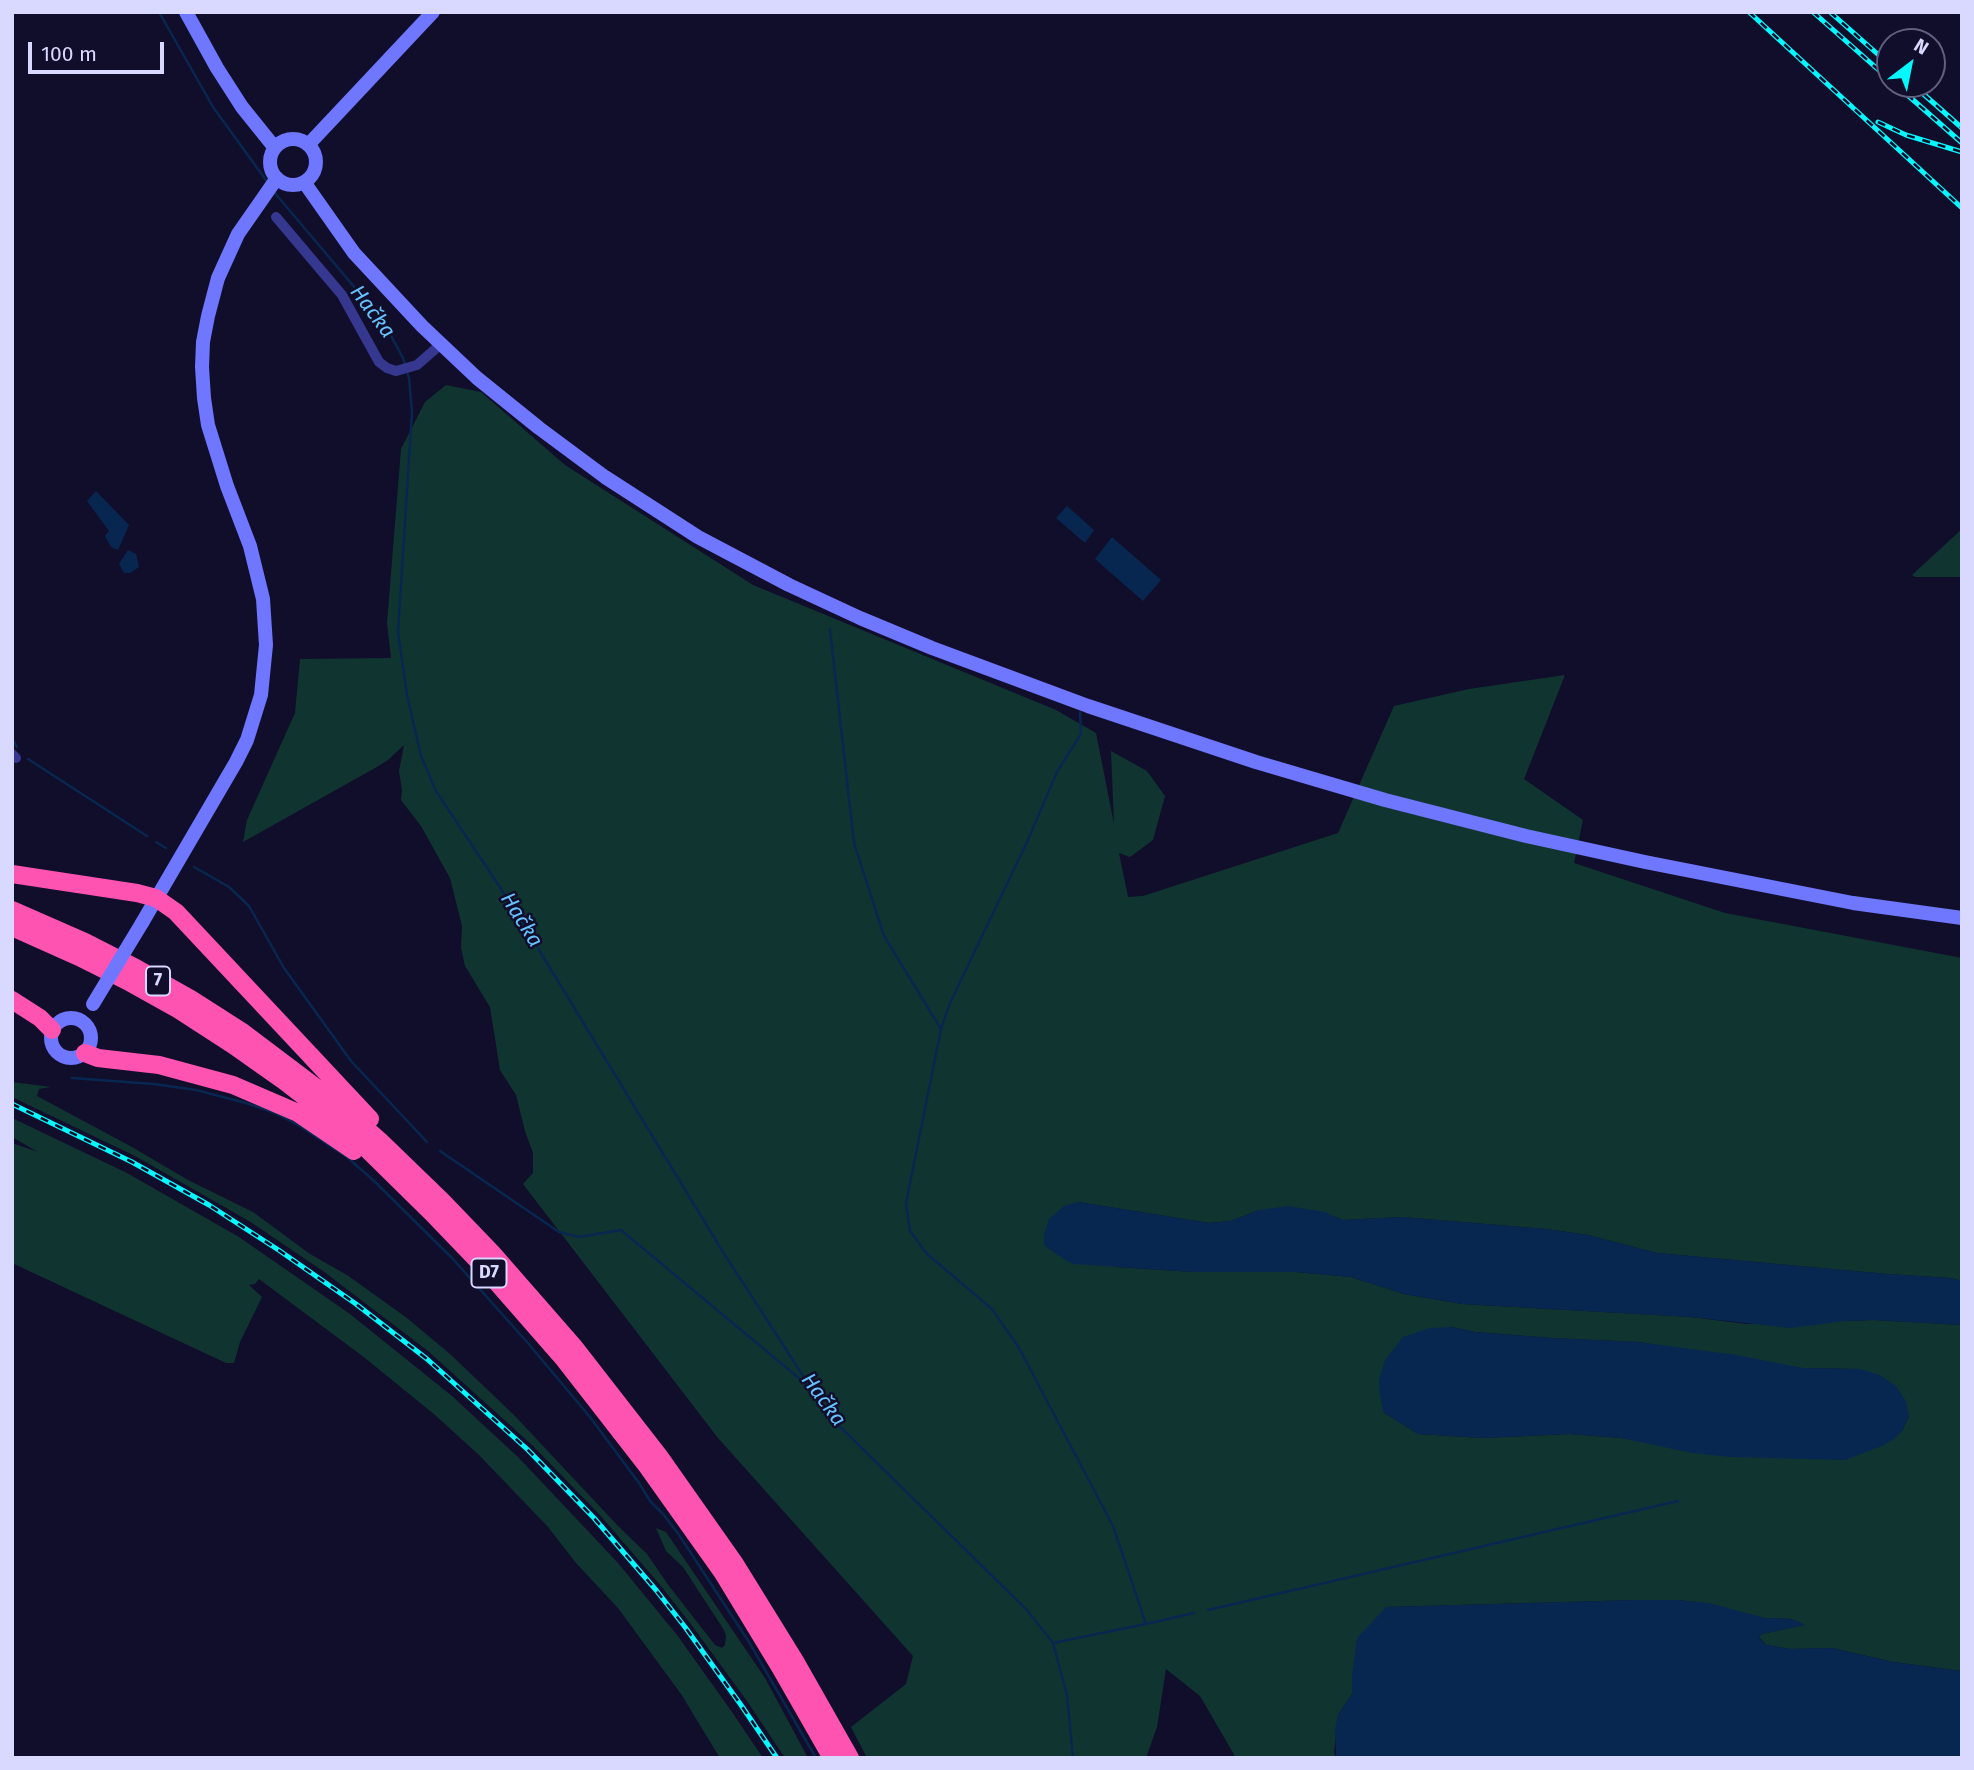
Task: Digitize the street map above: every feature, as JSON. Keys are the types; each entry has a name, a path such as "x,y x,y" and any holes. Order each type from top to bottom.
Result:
{"highway":[{"path":"12,874 137,893 156,898 176,912 317,1064 434,1182 438,1208 405,1198 355,1152 298,1113 266,1098 233,1085 172,1068 97,1058 85,1053"},
{"name":"7","path":"12,910 85,942 158,981 240,1031 293,1069"},
{"name":"D7","path":"12,926 127,981 233,1045 328,1115 492,1253 575,1348 659,1456 735,1564 795,1661 850,1758"},
{"path":"12,1000 40,1018 52,1030"},
{"name":"D7","path":"293,1069 340,1105 380,1141 563,1358 647,1466 723,1573 832,1758"}],"street":[{"path":"186,12 242,107 275,148"},
{"path":"308,145 433,12"},
{"path":"291,139 303,141 308,145 315,155 316,167 309,178 304,182 290,184 276,179 271,167 275,148 291,139"},
{"path":"82,1021 236,762 247,740 261,695 266,645 263,598 250,546 211,434 202,368 203,342 218,278 238,234 276,179"},
{"path":"304,182 354,253 441,344 477,378 539,428 605,477 679,525 732,556 860,618 1087,706 1256,762 1434,813 1666,866 1853,903 1962,918"},
{"path":"276,217 342,295 379,362 397,371 417,365 441,344"},
{"path":"73,1018 82,1021 91,1033 89,1047 85,1053 71,1058 58,1054 51,1043 52,1030 57,1023 73,1018"}],"green space":[{"path":"446,385 481,392 565,465 753,585 1056,710 1096,733 1114,824 1111,751 1147,771 1165,796 1153,840 1130,857 1119,853 1128,897 1143,896 1338,833 1394,706 1469,689 1565,675 1524,779 1583,820 1574,863 1725,913 1962,958 1962,1281 1657,1253 1588,1235 1546,1229 1402,1217 1342,1220 1334,1216 1259,1210 1231,1221 1209,1223 1078,1202 1116,1267 1194,1272 1296,1272 1351,1277 1404,1294 1462,1304 1691,1317 1746,1324 1874,1320 1962,1325 1962,1671 1893,1662 1832,1648 1790,1649 1766,1645 1759,1637 1762,1634 1804,1625 1791,1619 1765,1618 1697,1602 1637,1600 1387,1607 1352,1675 1352,1694 1338,1715 1334,1752 1336,1758 1236,1758 1200,1696 1166,1669 1157,1727 1146,1758 867,1758 851,1727 906,1684 913,1656 718,1438 523,1184 533,1173 533,1153 516,1095 500,1070 490,1007 465,966 461,948 462,926 450,878 421,826 401,800 399,771 404,745 375,768 243,842 247,820 295,713 300,659 391,658 387,623 401,449 425,402","holes":["1451,1327 1475,1332 1638,1342 1802,1368 1860,1369 1909,1416 1902,1431 1656,1444 1570,1434 1483,1438 1418,1434 1383,1412"]},
{"path":"1962,529 1962,577 1912,575"},
{"path":"12,1082 51,1087 39,1089 37,1096 188,1180 253,1212 310,1254 347,1275 407,1318 450,1354 514,1415 647,1554 715,1645 722,1648 726,1636 724,1630 683,1567 666,1551 656,1528 666,1532 765,1678 808,1758 785,1758 690,1623 599,1514 532,1445 428,1351 323,1271 249,1221 135,1156 12,1097"},
{"path":"12,1118 127,1173 239,1237 350,1314 452,1396 519,1458 618,1563 677,1635 763,1758 720,1758 681,1694 618,1608 576,1563 548,1527 479,1455 365,1358 259,1279 255,1284 249,1285 262,1297 240,1342 234,1363 226,1363 12,1263 12,1143 38,1152 12,1137"}],"water":[{"path":"96,491 129,525 118,550 111,547 105,536 109,531 87,501"},
{"path":"1067,506 1094,530 1085,543 1056,518"},
{"path":"1112,537 1161,580 1143,601 1095,559"},
{"path":"128,550 136,554 139,567 130,573 124,573 119,564"},
{"path":"1078,1202 1209,1223 1231,1221 1259,1210 1288,1206 1325,1212 1342,1220 1402,1217 1546,1229 1588,1235 1657,1253 1950,1278 1962,1281 1962,1325 1874,1320 1790,1328 1691,1317 1462,1304 1404,1294 1351,1277 1296,1272 1194,1272 1073,1264 1046,1247 1044,1234 1049,1219 1064,1206"},
{"path":"1451,1327 1475,1332 1638,1342 1737,1355 1802,1368 1860,1369 1880,1375 1896,1386 1906,1401 1909,1416 1902,1431 1894,1439 1845,1460 1731,1457 1692,1453 1621,1438 1570,1434 1483,1438 1418,1434 1383,1412 1379,1380 1385,1360 1403,1337 1430,1328"},
{"path":"1637,1600 1709,1603 1765,1618 1790,1619 1805,1625 1762,1634 1759,1638 1766,1645 1790,1649 1832,1648 1893,1662 1962,1671 1962,1758 1336,1758 1335,1729 1338,1715 1352,1694 1357,1638 1386,1607"}],"waterway":[{"name":"Hačka","path":"159,12 213,107 268,183"},
{"name":"Hačka","path":"274,192 383,321 403,358 409,378 412,412 398,632 407,695 421,756 436,791 511,904 723,1252 829,1416 1027,1610 1053,1643 1067,1695 1073,1758"},
{"path":"830,629 854,843 884,936 941,1029 906,1203 910,1231 926,1253 992,1309 1019,1348 1113,1526 1146,1624 1053,1643"},
{"path":"941,1029 950,1003 1028,840 1057,772 1081,734 1080,712"},
{"path":"12,739 17,747"},
{"path":"28,759 147,836"},
{"path":"156,842 166,848"},
{"path":"194,867 229,887 249,906 284,968 351,1061 427,1142"},
{"path":"72,1078 196,1090 246,1103 275,1113 300,1126 347,1157 373,1180 452,1258 590,1417 650,1501 679,1535 749,1642 816,1758"},
{"path":"440,1151 559,1232 579,1237 621,1230 806,1384"},
{"path":"1208,1610 1678,1501"},
{"path":"1146,1624 1194,1613"}],"railway":[{"path":"1749,12 1962,208"},
{"path":"1813,12 1876,68"},
{"path":"1830,12 1876,53"},
{"path":"1911,98 1962,143"},
{"path":"1928,98 1962,128"},
{"path":"1878,122 1906,135 1962,152"},
{"path":"12,1104 132,1162 209,1205 356,1304 427,1359 527,1449 594,1518 685,1627 777,1758"}]}
